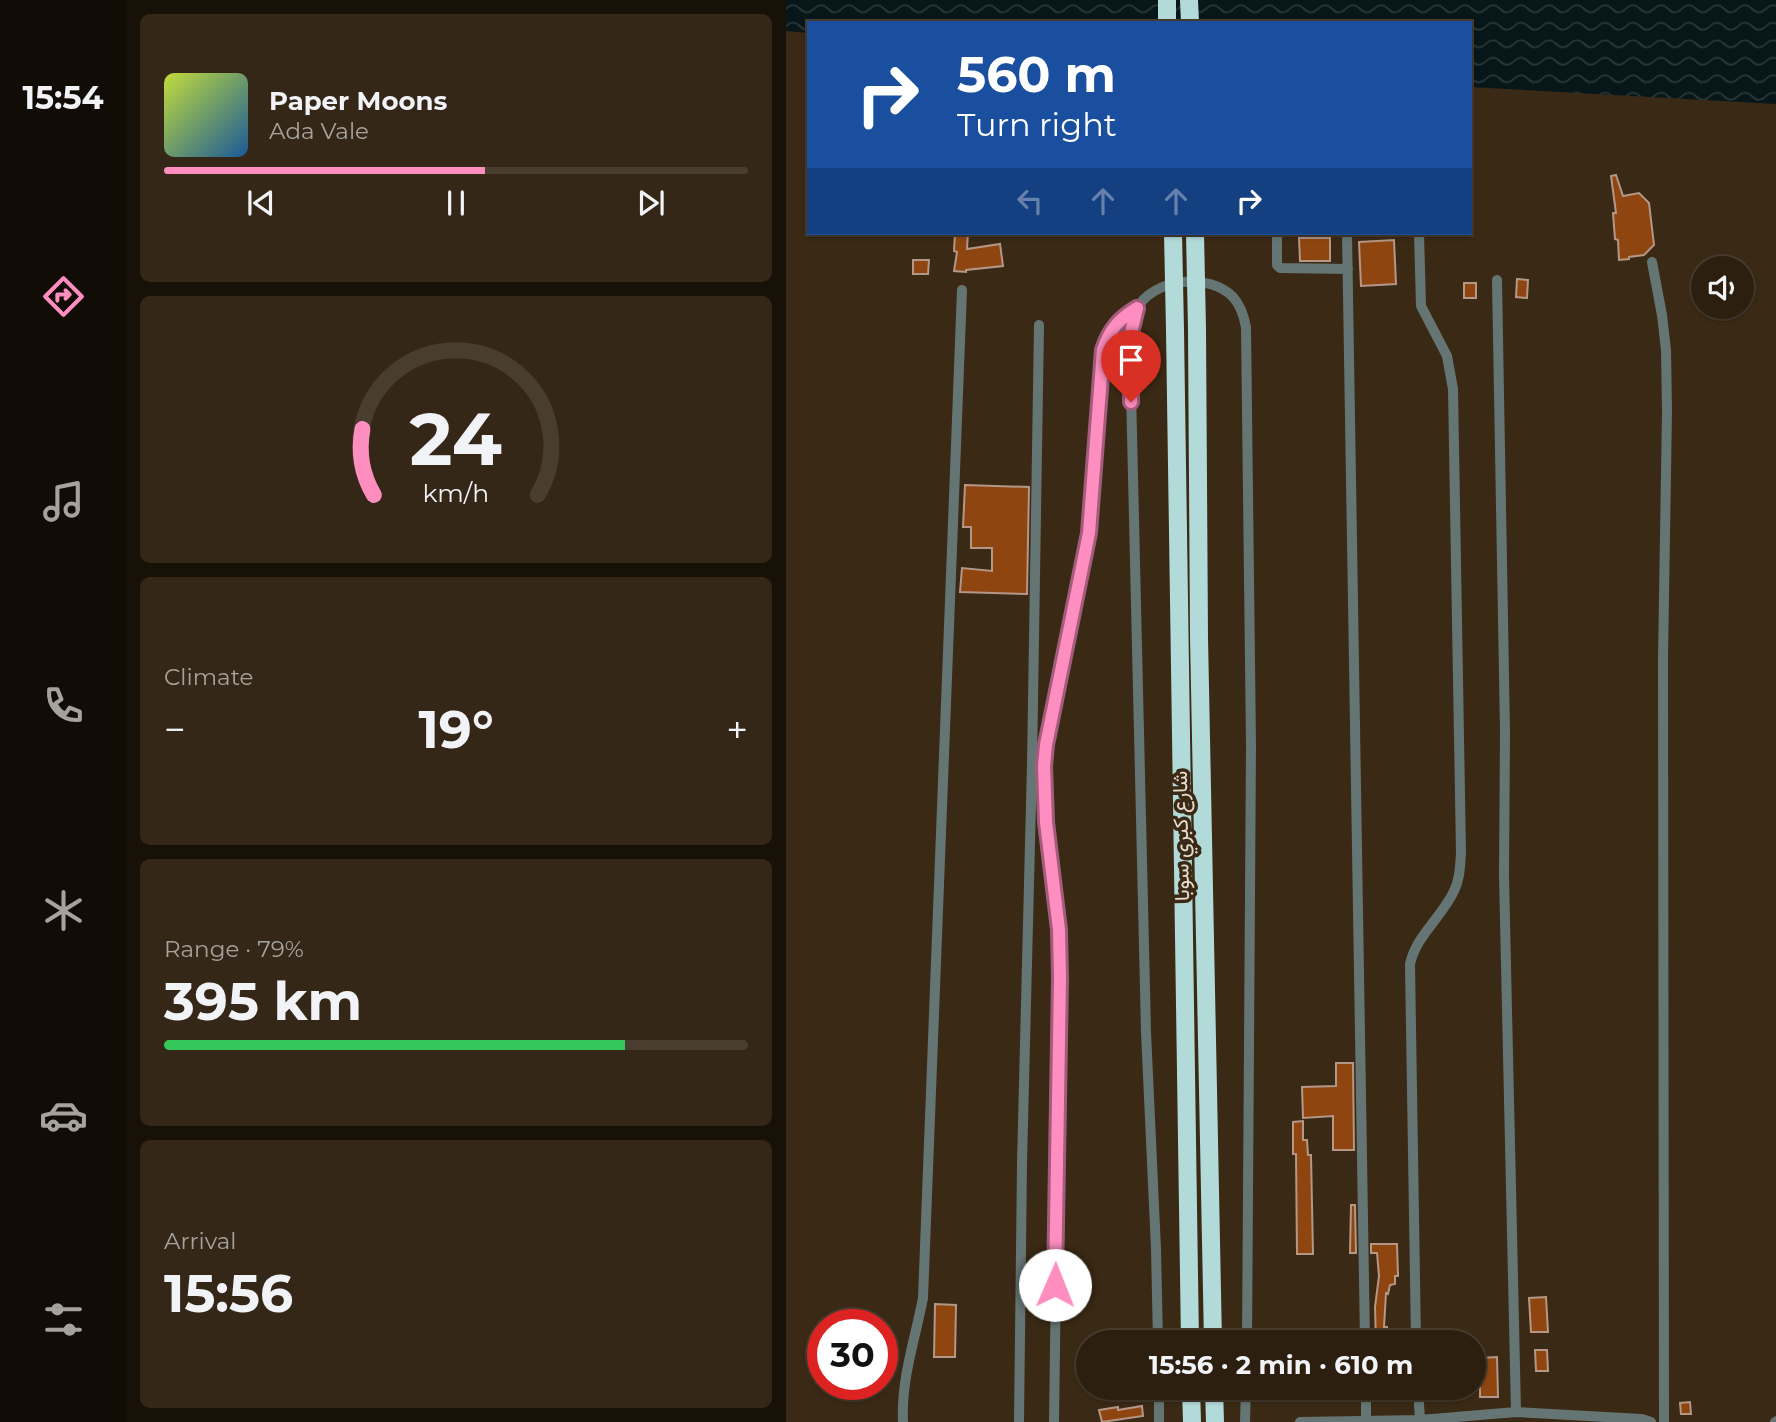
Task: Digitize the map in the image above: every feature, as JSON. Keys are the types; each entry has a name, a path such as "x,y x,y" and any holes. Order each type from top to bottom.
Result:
{"highway":[{"path":"1167,0 1167,21"},
{"path":"1189,0 1190,21"},
{"name":"شارع كبري سوبا","path":"1173,235 1190,1330"},
{"name":"شارع كبري سوبا","path":"1195,235 1199,637 1213,1330"},
{"path":"1191,1400 1192,1422"},
{"path":"1214,1400 1215,1422"}],"street":[{"path":"1277,235 1277,265 1280,268 1348,270"},
{"path":"1347,235 1365,1330"},
{"path":"1416,1330 1411,964 1417,945 1455,890 1461,853 1453,389 1447,356 1421,306 1419,235"},
{"path":"1652,262 1666,350 1667,411 1663,659 1664,1422"},
{"path":"1497,281 1505,889 1522,1416"},
{"path":"1054,1422 1060,978 1059,930 1046,822 1044,766 1048,734 1089,533 1103,350 1108,334 1119,319 1137,308 1153,293 1183,282 1210,284 1231,295 1244,315 1246,327 1251,731 1247,1330"},
{"path":"903,1422 908,1358 923,1298 962,290"},
{"path":"1137,308 1132,321 1130,348 1146,1032 1158,1330"},
{"path":"1019,1422 1039,325"},
{"path":"1159,1400 1159,1422"},
{"path":"1245,1422 1246,1400"},
{"path":"1366,1400 1366,1420"},
{"path":"1419,1400 1420,1420"},
{"path":"1300,1422 1522,1416 1645,1421"}],"water":[{"path":"786,0 1776,0 1776,104 1472,87 1472,21 807,21 807,33 786,31"}],"building":[{"path":"1616,175 1623,196 1639,193 1649,203 1654,245 1644,255 1619,260 1611,176"},
{"path":"955,235 968,235 967,249 1000,244 1003,266 966,272 954,271 957,252 954,251"},
{"path":"1299,238 1330,238 1330,261 1300,261"},
{"path":"1394,240 1396,284 1361,286 1359,242"},
{"path":"913,260 929,260 928,274 913,274"},
{"path":"1517,279 1528,280 1527,298 1516,297"},
{"path":"1464,283 1476,283 1476,298 1464,298"},
{"path":"965,485 1029,487 1027,594 960,592 962,568 992,571 992,548 971,548 971,527 963,527"},
{"path":"1336,1063 1353,1063 1354,1150 1333,1150 1333,1116 1303,1118 1302,1087 1336,1086"},
{"path":"1303,1121 1303,1140 1307,1140 1308,1155 1311,1155 1313,1254 1297,1254 1293,1122"},
{"path":"1351,1205 1355,1205 1356,1253 1350,1253"},
{"path":"1371,1244 1397,1244 1398,1276 1395,1276 1395,1284 1390,1285 1388,1294 1386,1293 1384,1327 1387,1327 1387,1330 1376,1330 1379,1276 1377,1253 1371,1253"},
{"path":"1546,1297 1548,1332 1531,1332 1529,1298"},
{"path":"935,1304 956,1305 955,1357 934,1357"},
{"path":"1535,1350 1547,1350 1548,1371 1536,1371"},
{"path":"1497,1357 1498,1397 1486,1397 1486,1358"},
{"path":"1690,1402 1691,1414 1681,1414 1680,1403"},
{"path":"1142,1406 1143,1416 1102,1422 1099,1410 1118,1407 1118,1410"}],"route":[{"path":"1055,1285 1059,930 1046,822 1044,766 1089,533 1103,350 1108,334 1119,319 1137,308 1132,321 1130,348 1131,402"}]}
